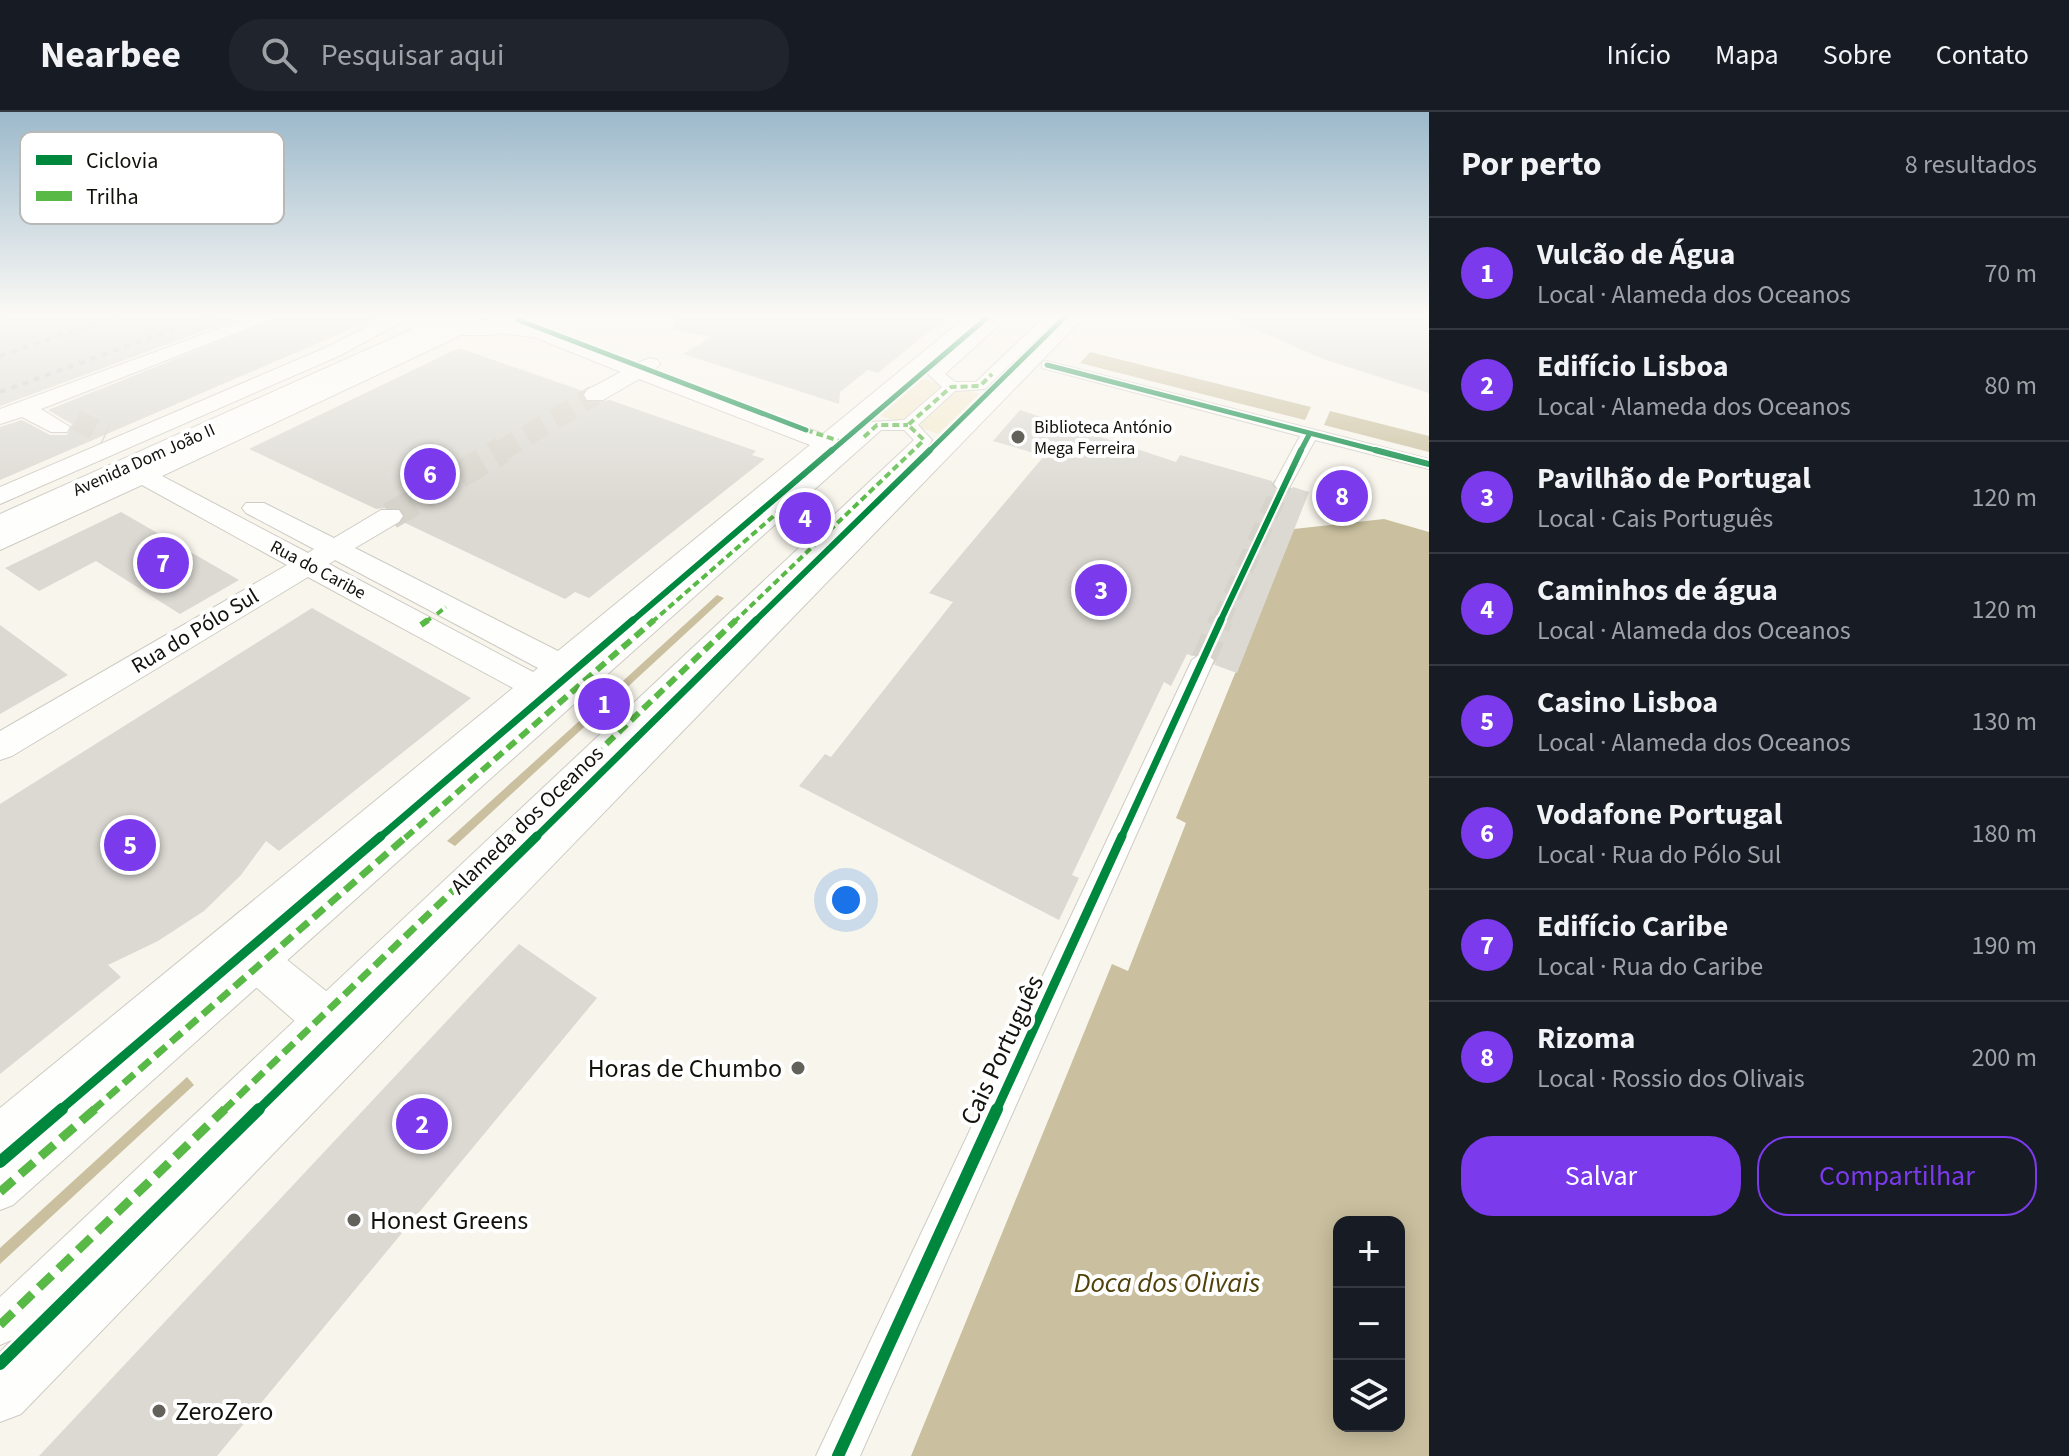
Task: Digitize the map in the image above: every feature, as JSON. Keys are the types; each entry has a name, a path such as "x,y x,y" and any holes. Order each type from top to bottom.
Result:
{"main road":[{"name":"Avenida Dom João II","path":"0,510 295,379"},
{"name":"Avenida Dom João II","path":"6,533 322,379"}],"street":[{"path":"0,417 104,379"},
{"name":"Avenida Dom João II","path":"0,496 105,443 265,379"},
{"name":"Avenida Dom João II","path":"6,533 154,469 329,379"},
{"path":"595,395 624,379"},
{"path":"680,379 836,437"},
{"path":"0,1192 248,954 550,677 905,379"},
{"path":"941,379 951,387"},
{"path":"0,1140 248,954 877,425 908,425 951,387 980,386 988,379"},
{"name":"Alameda dos Oceanos","path":"0,1325 337,1029 1011,379"},
{"path":"1100,379 1429,464"},
{"path":"31,406 28,411 68,424"},
{"name":"Alameda dos Oceanos","path":"0,1393 337,1029 924,440 908,425"},
{"path":"1283,484 1310,433"},
{"name":"Rua do Caribe","path":"154,469 321,557 520,645 550,677"},
{"name":"Rua do Pólo Sul","path":"0,747 390,516"},
{"name":"Rua do Caribe","path":"321,557 495,665 550,677"},
{"path":"495,665 520,645"},
{"name":"Cais Português","path":"838,1456 1203,660"},
{"path":"248,954 337,1029"}],"shaded area":[{"path":"923,379 943,384 900,422 880,416"},
{"path":"959,389 979,394 938,434 918,427"}],"water":[{"path":"1142,379 1197,379 1311,407 1305,420"},
{"path":"1330,411 1429,436 1429,452 1324,425"},
{"name":"Doca dos Olivais","path":"1384,519 1429,532 1429,1456 911,1456 1112,964 1128,971 1186,823 1176,818 1294,529"},
{"path":"717,595 724,598 620,694 630,700 606,722 595,717 455,846 447,841 588,713 578,707 602,686 612,691"},
{"path":"187,1077 194,1085 0,1264 0,1248"}],"building":[{"path":"0,379 74,379 0,406"},
{"path":"126,379 235,379 0,480 0,427 22,420 50,435 67,435 72,424 48,410"},
{"path":"395,379 548,379 583,391 581,397 587,403 610,400 756,451 752,455 765,459 589,598 575,592 565,599 403,522 406,514 399,507 376,509 249,449"},
{"path":"760,379 857,379 840,392 839,404"},
{"path":"1384,379 1429,379 1429,393"},
{"path":"1020,410 1176,462 1180,455 1272,481 1277,491 1289,491 1293,487 1309,492 1237,673 1215,665 1216,658 1203,649 1192,656 1187,654 1171,686 1164,682 1072,875 1079,878 1059,920 799,786 825,754 831,757 953,602 929,593 1044,456 993,441"},
{"path":"121,512 239,580 180,614 96,561 39,591 5,568"},
{"path":"312,608 471,698 279,851 266,841 241,875 204,911 158,941 108,965 121,977 0,1074 0,804"},
{"path":"0,625 68,675 0,714"},
{"path":"519,944 597,998 217,1456 39,1456"}],"tunnel":[{"path":"499,452 595,395"},
{"path":"76,420 106,435"},
{"path":"390,516 502,450"},
{"path":"1220,622 1283,484"},
{"path":"1203,660 1221,620"}],"railway":[{"path":"0,392 37,379"}],"marked path":[{"path":"0,1325 924,440 908,425 951,387 980,386 987,379"},
{"path":"864,437 877,425 908,425"},
{"path":"806,430 842,442"},
{"path":"0,1192 792,500"},
{"path":"437,614 446,607"},
{"path":"421,625 431,618"}],"cycle path":[{"path":"672,379 806,430"},
{"path":"0,1162 916,379"},
{"path":"0,1364 1002,379"},
{"path":"1100,379 1429,464"},
{"path":"838,1456 1283,484 1310,433"}],"place":[{"name":"Biblioteca António Mega Ferreira","path":"1018,437"},
{"name":"Vodafone Portugal","path":"430,474"},
{"name":"Rizoma","path":"1342,496"},
{"name":"Caminhos de água","path":"805,518"},
{"name":"Edifício Caribe","path":"163,563"},
{"name":"Pavilhão de Portugal","path":"1101,590"},
{"name":"Vulcão de Água","path":"604,704"},
{"name":"Casino Lisboa","path":"130,845"},
{"name":"Horas de Chumbo","path":"798,1068"},
{"name":"Edifício Lisboa","path":"422,1124"},
{"name":"Honest Greens","path":"354,1220"},
{"name":"ZeroZero","path":"159,1411"}]}
